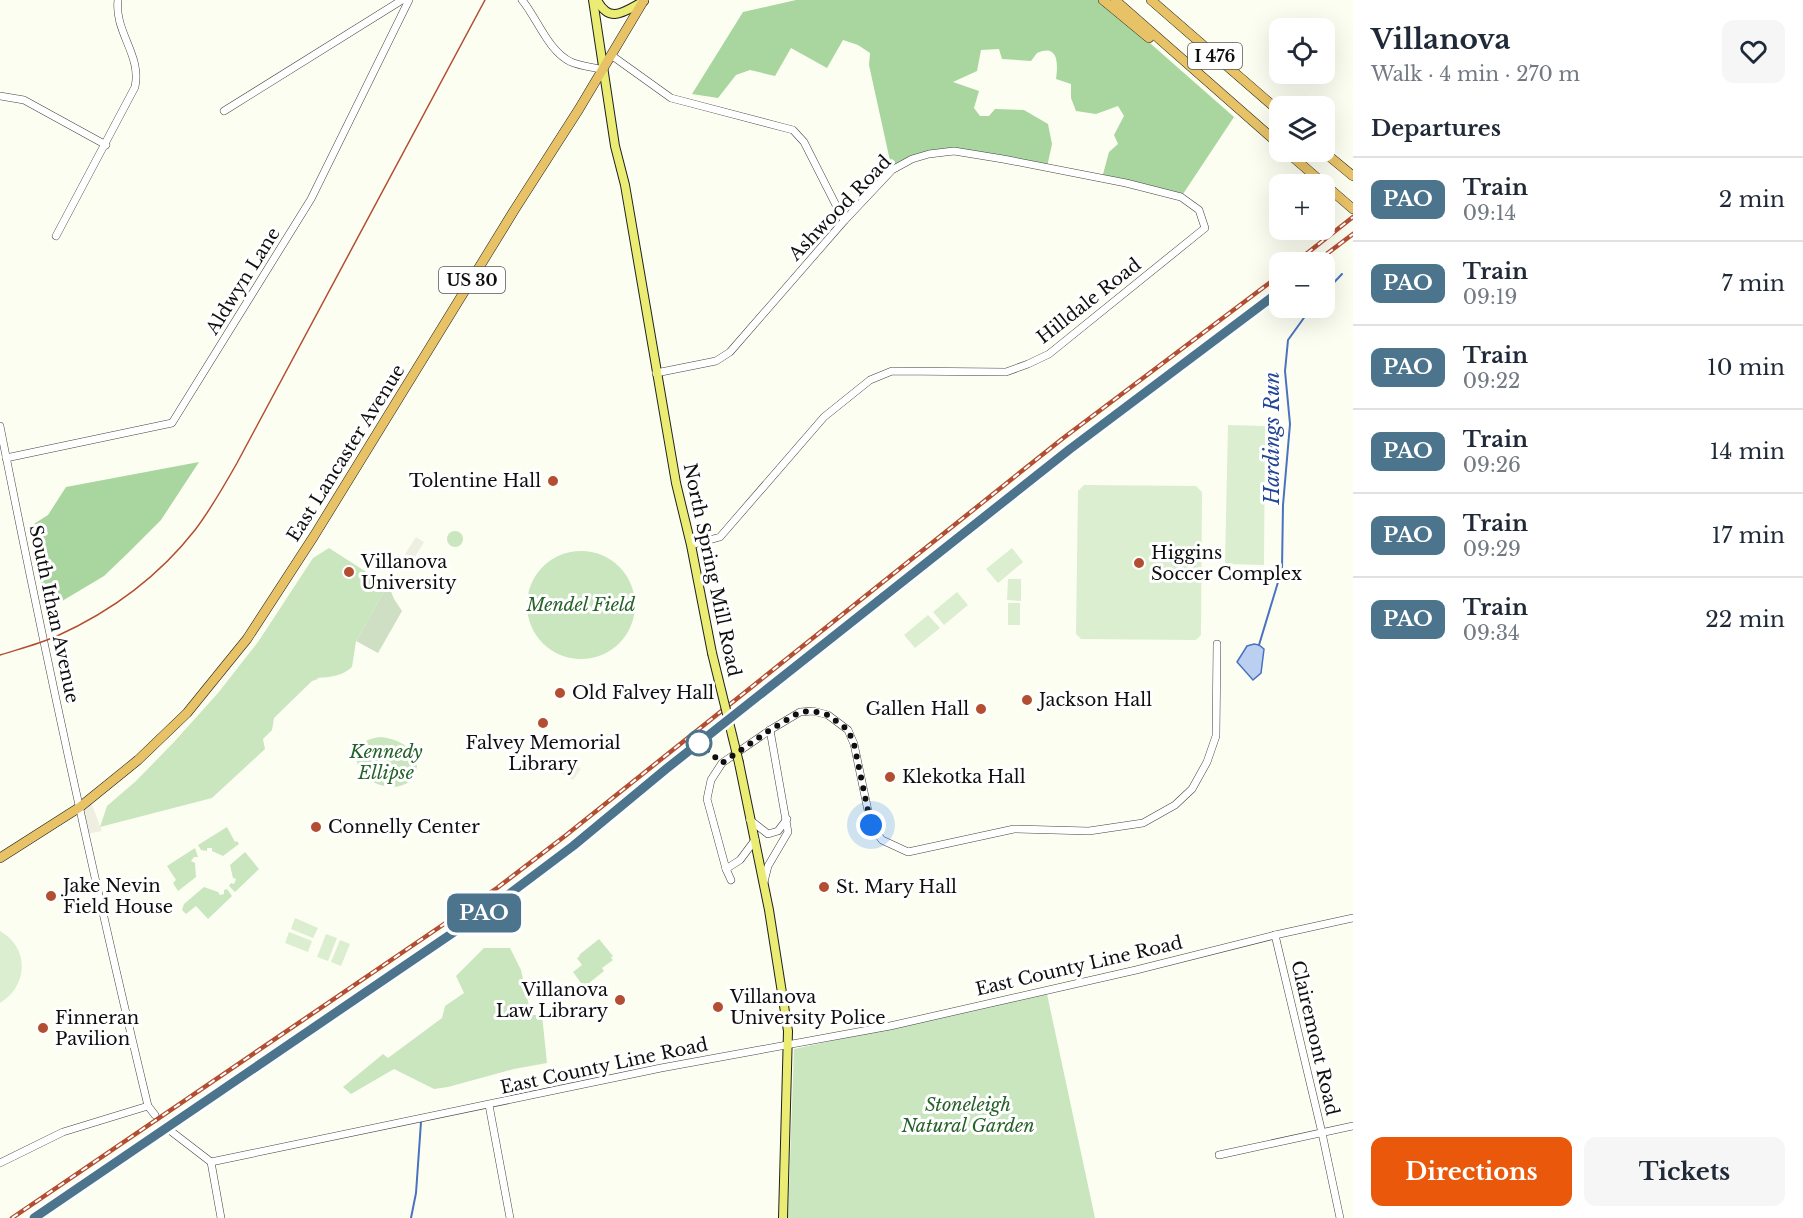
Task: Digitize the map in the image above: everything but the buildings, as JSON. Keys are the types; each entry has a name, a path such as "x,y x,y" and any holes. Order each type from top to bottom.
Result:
{"highway":[{"name":"East Lancaster Avenue","path":"0,858 80,807 138,760 187,713 259,623 603,70 644,0"},
{"path":"1103,0 1150,39 1186,63"},
{"name":"I 476","path":"1115,0 1269,135"},
{"name":"I 476","path":"1151,0 1269,102"},
{"path":"1335,161 1353,176"},
{"path":"1299,162 1353,209"}],"main road":[{"name":"North Spring Mill Road","path":"595,0 603,70 676,483 691,545 712,653 739,763 785,1006 789,1044 783,1218"},
{"path":"595,0 604,11 614,14 623,12 644,0"}],"street":[{"path":"56,236 132,96 137,80 135,59 118,19 118,0"},
{"path":"224,111 402,0"},
{"name":"Aldwyn Lane","path":"6,458 172,423 311,199 409,0"},
{"path":"522,0 565,58 579,65 603,70"},
{"path":"611,55 671,98 793,130 804,142 844,221"},
{"path":"0,96 24,100 106,145"},
{"name":"Ashwood Road","path":"657,373 716,361 729,351 892,170 912,159 929,154 954,151 1126,183 1181,197 1199,210 1205,228"},
{"name":"Hilldale Road","path":"691,545 720,537 824,417 870,380 892,371 1006,372 1028,364 1049,354 1205,228"},
{"name":"South Ithan Avenue","path":"0,426 80,807 148,1106"},
{"path":"731,880 726,869 708,799 711,780 722,763 800,712 813,711 828,715 848,730 854,744 871,825 882,840 908,852 1014,829 1089,831 1143,823 1175,805 1192,789 1208,762 1216,736 1217,644"},
{"path":"764,887 764,877 768,866 788,832 770,730"},
{"path":"750,820 768,834 778,831 787,819"},
{"path":"726,869 740,860 755,840"},
{"name":"East County Line Road","path":"211,1162 661,1068 890,1026 1353,918"},
{"name":"Clairemont Road","path":"1275,935 1340,1218"},
{"path":"489,1105 510,1218"},
{"path":"0,1163 63,1132 148,1106 155,1115"},
{"path":"1219,1155 1353,1126"},
{"path":"172,1132 211,1162 221,1218"}],"green space":[{"path":"796,0 1101,0 1234,117 1181,197 1102,178 1109,152 1118,144 1114,135 1124,116 1118,106 1096,114 1076,111 1071,98 1071,84 1056,79 1056,57 1050,51 1037,53 1031,61 1002,59 999,49 981,50 977,71 953,82 979,91 974,108 980,116 989,116 995,109 1024,110 1048,124 1052,144 1047,167 954,151 929,154 892,170 869,65 870,53 858,45 843,40 827,68 791,48 775,76 750,70 736,75 718,98 692,94 743,12"},
{"path":"1228,425 1265,426 1264,565 1225,564"},
{"path":"199,462 161,520 128,553 104,576 47,610 29,527 48,515 66,487"},
{"name":"Higgins Soccer Complex","path":"1084,485 1196,486 1202,492 1201,635 1196,640 1081,639 1076,634 1078,491"},
{"path":"455,531 463,539 455,547 447,539"},
{"path":"329,548 388,584 356,641 352,667 340,674 312,681 274,718 272,730 263,739 265,749 212,798 100,827 107,806 136,781 218,693 258,642 313,558"},
{"path":"1012,548 1023,562 998,583 986,569"},
{"name":"Mendel Field","path":"581,551 602,555 619,567 631,584 635,605 631,626 619,643 602,655 581,659 560,655 543,643 531,626 527,605 531,584 543,567 560,555"},
{"path":"1008,579 1021,579 1021,601 1007,600"},
{"path":"388,584 402,611 378,653 356,641"},
{"path":"957,592 968,605 944,625 933,612"},
{"path":"1008,603 1020,603 1020,625 1008,625"},
{"path":"928,615 940,628 915,648 904,635"},
{"name":"Kennedy Ellipse","path":"380,737 394,740 412,751 417,764 415,774 406,784 386,786 374,782 358,766 356,757 359,748 366,741"},
{"path":"227,827 235,842 239,844 223,856 212,851 212,848 207,848 207,851 201,850 198,845"},
{"path":"195,848 198,857 194,857 191,861 195,863 196,877 178,891 173,883 176,880 167,866"},
{"path":"245,852 259,869 235,892 229,886 231,883 234,884 236,879 233,878 230,865"},
{"path":"204,887 220,895 224,894 224,890 227,889 232,896 208,919 196,906 186,914 182,910 184,904"},
{"path":"295,918 318,928 313,938 291,929"},
{"path":"0,931 17,947 22,967 16,987 0,1003"},
{"path":"289,932 312,941 308,952 285,943"},
{"path":"326,934 337,938 328,961 317,957"},
{"path":"599,939 613,956 611,958 613,960 602,968 604,971 584,987 573,972 582,965 577,958"},
{"path":"340,940 350,944 341,966 331,962"},
{"path":"484,948 510,948 521,970 531,1015 542,1015 547,1063 434,1089 394,1069 351,1094 343,1087 383,1054 388,1058 442,1018 445,1006 464,993 456,976"},
{"name":"Stoneleigh Natural Garden","path":"1047,994 1095,1218 788,1218 794,1049"}],"shaded area":[{"path":"416,537 424,542 413,560 405,554"},
{"path":"567,760 581,769 573,780 559,772"},
{"path":"90,800 102,831 86,834 80,807"}],"water":[{"path":"1254,644 1264,649 1261,673 1253,680 1237,662 1247,646"}],"waterway":[{"name":"Hardings Run","path":"1335,281 1342,274"},
{"name":"Hardings Run","path":"1259,645 1282,569 1283,505 1290,424 1285,371 1288,340 1304,318"},
{"path":"411,1218 416,1193 421,1122"}],"tunnel":[{"path":"155,1115 172,1132"}],"tram line":[{"path":"0,655 57,636 96,616 166,563 195,530 237,463 485,0"}],"railway":[{"path":"1309,252 1353,217"},
{"path":"1329,252 1353,234"},
{"path":"12,1218 497,888 1062,439 1269,283"},
{"path":"34,1218 504,898 971,527 1269,298"}],"train":[{"name":"PAO","path":"34,1218 504,898 573,846 666,769 1070,449 1269,299"}],"place":[{"name":"Tolentine Hall","path":"553,481"},
{"name":"Higgins Soccer Complex","path":"1139,563"},
{"name":"Villanova University","path":"349,572"},
{"name":"Old Falvey Hall","path":"560,693"},
{"name":"Jackson Hall","path":"1027,700"},
{"name":"Gallen Hall","path":"981,709"},
{"name":"Falvey Memorial Library","path":"543,723"},
{"name":"Klekotka Hall","path":"890,777"},
{"name":"Connelly Center","path":"316,827"},
{"name":"St. Mary Hall","path":"824,887"},
{"name":"Jake Nevin Field House","path":"51,896"},
{"name":"Villanova Law Library","path":"620,1000"},
{"name":"Villanova University Police","path":"718,1007"},
{"name":"Finneran Pavilion","path":"43,1028"}],"route":[{"path":"699,743 722,763 800,712 813,711 828,715 848,730 854,744 871,825"}]}
